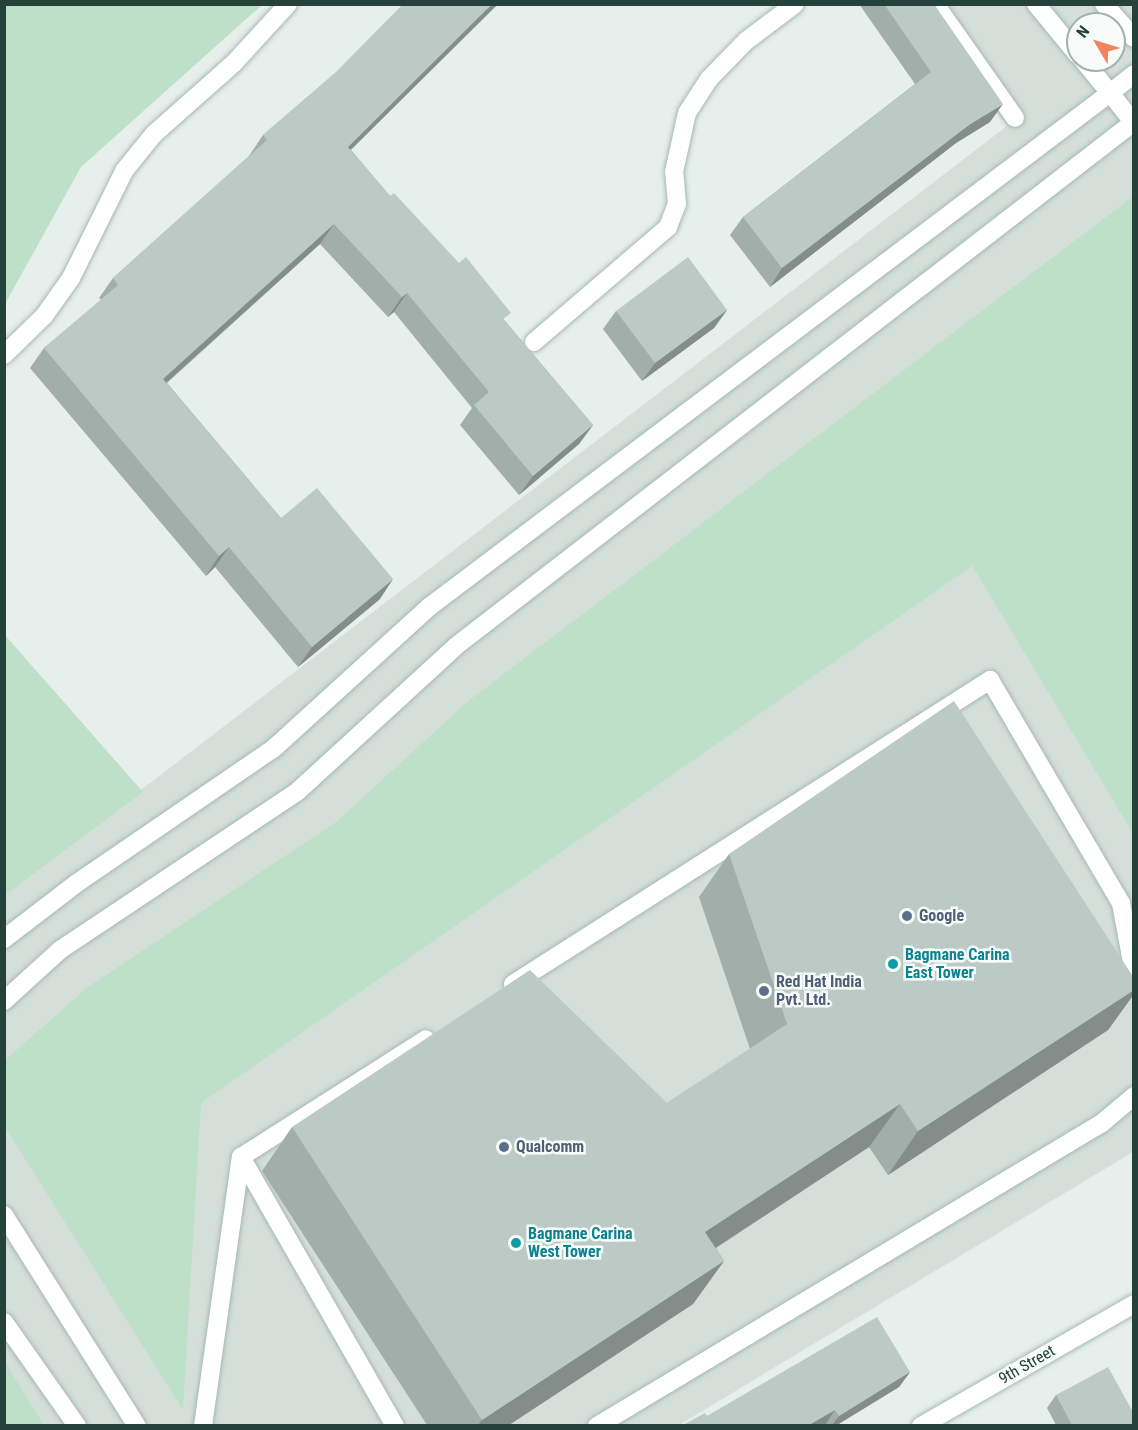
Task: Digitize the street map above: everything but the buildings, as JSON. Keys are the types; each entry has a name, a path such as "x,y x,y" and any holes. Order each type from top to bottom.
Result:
{"street":[{"path":"4,355 44,316 71,278 124,171 154,135 234,63 288,4"},
{"path":"534,342 668,227 676,204 674,172 687,113 709,79 746,41 795,4"},
{"path":"935,4 1015,118"},
{"path":"1036,4 1066,40"},
{"path":"1104,4 1134,38"},
{"path":"4,1001 60,950 298,791 456,646 1133,122 1093,72"},
{"path":"4,939 77,883 273,749 429,607 1134,74"},
{"path":"501,992 990,680 1121,903 1134,973"},
{"path":"203,1425 241,1157 441,1030"},
{"path":"597,1425 1102,1123 1134,1096"},
{"path":"241,1157 395,1425"},
{"path":"4,1215 137,1425"},
{"name":"9th Street","path":"921,1425 1134,1304"},
{"path":"4,1322 77,1425"}],"shaded area":[{"path":"919,5 1133,5 1133,196 870,396 1133,834 1133,1152 679,1425 5,1425 4,895 1007,126"}],"green space":[{"path":"5,4 262,5 81,167 5,304"},
{"path":"1133,196 1133,834 972,566 201,1103 183,1410 5,1127 5,1060 88,987 336,822 467,702"},
{"path":"4,634 143,792 5,895 4,895"},
{"path":"5,1362 44,1425 5,1425"}],"place":[{"name":"Google","path":"907,916"},
{"name":"Bagmane Carina East Tower","path":"893,964"},
{"name":"Red Hat India Pvt. Ltd.","path":"764,991"},
{"name":"Qualcomm","path":"504,1147"},
{"name":"Bagmane Carina West Tower","path":"516,1243"}]}
